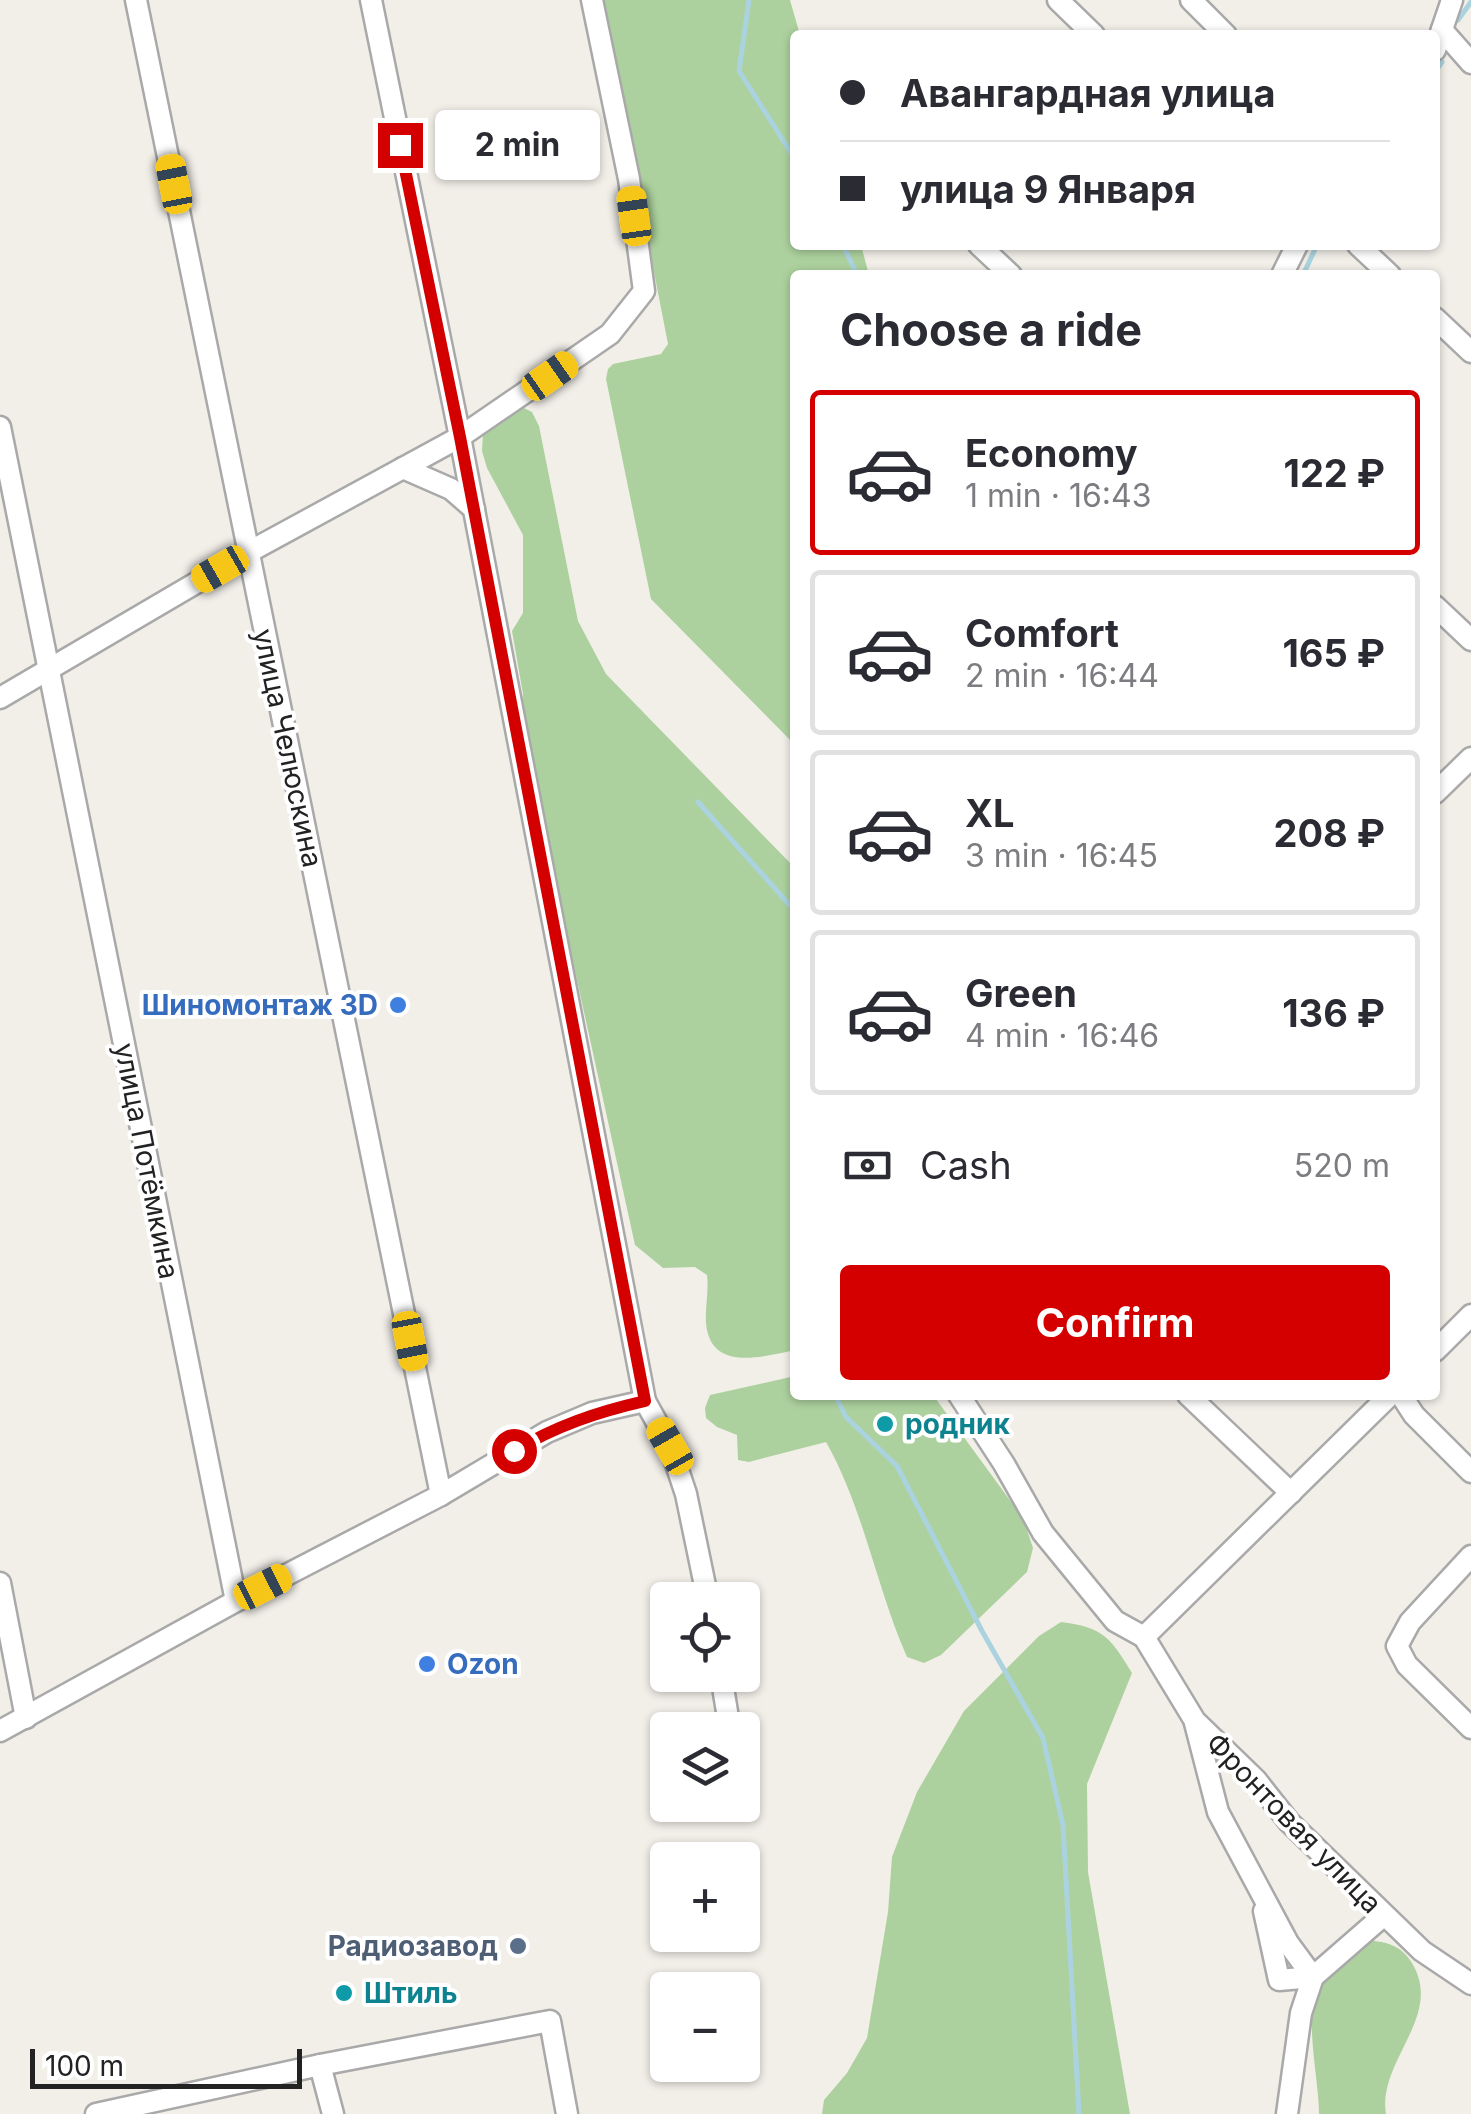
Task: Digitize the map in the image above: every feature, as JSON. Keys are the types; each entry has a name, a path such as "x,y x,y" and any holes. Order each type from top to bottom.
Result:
{"street":[{"name":"улица Челюскина","path":"136,0 441,1495"},
{"path":"370,0 460,437 645,1401 670,1446 686,1494 704,1582"},
{"path":"0,698 247,553 460,437 610,334 644,291 628,179 592,0"},
{"path":"1058,0 1089,30"},
{"path":"1191,0 1221,30"},
{"path":"1440,34 1452,0"},
{"path":"1440,41 1471,63"},
{"path":"984,250 1006,270"},
{"path":"1363,250 1385,270"},
{"path":"1440,323 1471,352"},
{"name":"улица Потёмкина","path":"0,427 236,1600"},
{"path":"403,468 451,489 474,509"},
{"path":"1440,611 1471,640"},
{"path":"1440,788 1470,761"},
{"path":"1440,1346 1471,1316"},
{"path":"962,1400 1043,1533 1115,1621 1144,1637 1385,1400"},
{"path":"1193,1400 1291,1493"},
{"path":"1404,1400 1414,1415 1471,1472"},
{"path":"0,1731 236,1600 441,1495 546,1432 592,1413 645,1401"},
{"path":"1471,1556 1410,1622 1397,1646 1406,1665 1471,1728"},
{"path":"0,1584 26,1718"},
{"name":"Фронтовая улица","path":"1144,1637 1195,1721 1256,1780 1289,1822 1422,1951 1471,1984"},
{"path":"1195,1721 1218,1812 1288,1943 1313,1977"},
{"path":"1288,2114 1301,2013 1313,1977 1384,1916"},
{"path":"104,2113 320,2064 550,2021 566,2114"},
{"path":"320,2064 333,2114"}],"green space":[{"path":"601,0 790,0 799,30 790,30 790,250 862,250 868,270 790,270 790,740 651,599 606,379 613,364 661,354 668,344"},
{"path":"518,405 532,412 539,426 578,621 606,674 790,863 790,1351 740,1357 717,1349 706,1323 707,1275 695,1267 663,1268 635,1245 524,738 523,694 512,631 523,613 523,535 487,468 482,451 483,433"},
{"path":"790,1377 790,1400 937,1400 1023,1518 1033,1548 1027,1572 941,1655 924,1663 907,1657 850,1494 826,1442 749,1462 738,1460 737,1435 706,1418 710,1395"},
{"path":"1061,1622 1087,1627 1104,1636 1132,1673 1087,1784 1088,1872 1130,2114 822,2114 824,2100 847,2073 867,2038 888,1912 892,1857 917,1792 964,1711 1039,1636"},
{"path":"1362,1940 1389,1944 1410,1960 1419,1980 1421,1999 1391,2075 1386,2114 1319,2114 1312,2038 1317,1982 1329,1964"}],"waterway":[{"path":"749,0 739,71 790,151"},
{"path":"1458,20 1471,2"},
{"path":"845,250 855,270"},
{"path":"1305,270 1315,250"},
{"path":"698,802 790,905"},
{"path":"838,1400 846,1417 897,1466 982,1631 1043,1738 1063,1825 1079,2114"}],"place":[{"name":"Шиномонтаж 3D","path":"398,1005"},
{"name":"родник","path":"885,1424"},
{"name":"Ozon","path":"427,1664"},
{"name":"Радиозавод","path":"518,1946"},
{"name":"Штиль","path":"344,1993"}],"route":[{"path":"400,145 645,1401 592,1413 546,1432 514,1451"}]}
